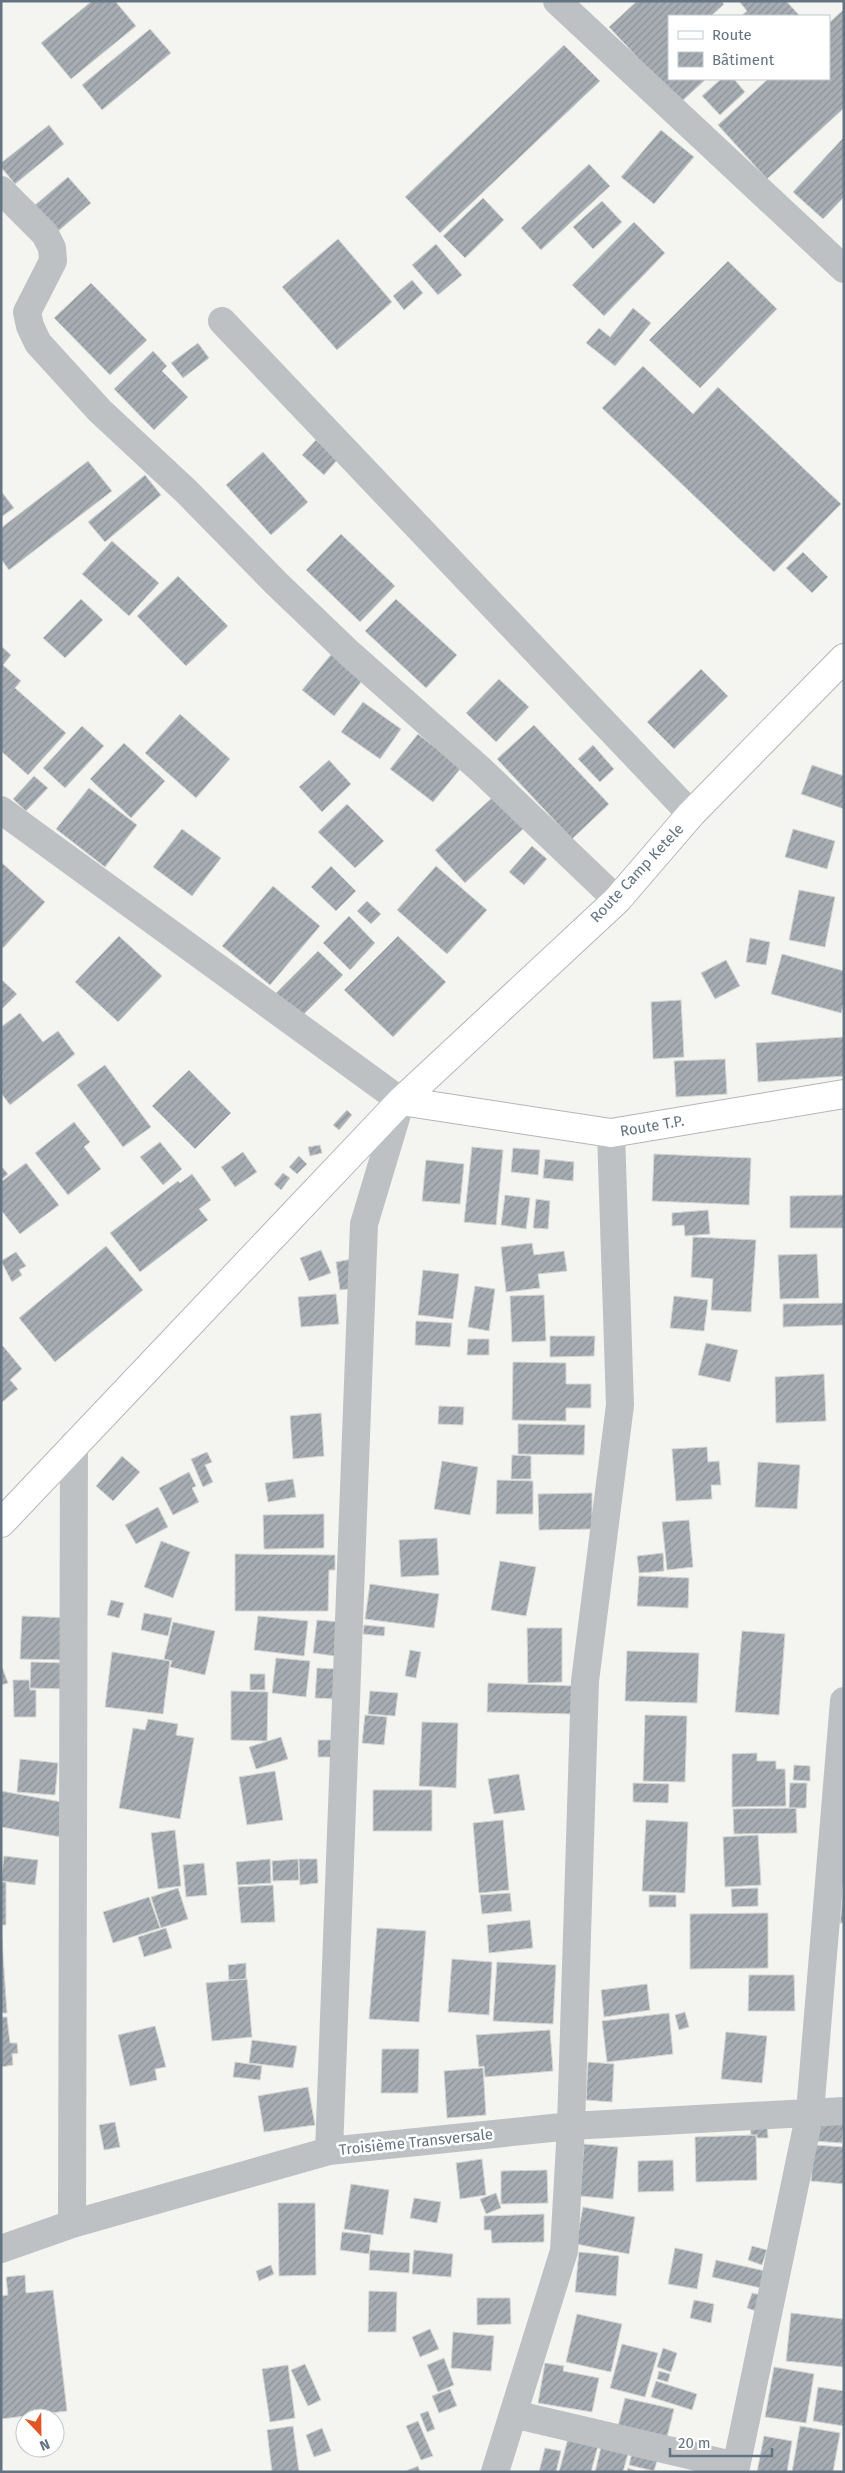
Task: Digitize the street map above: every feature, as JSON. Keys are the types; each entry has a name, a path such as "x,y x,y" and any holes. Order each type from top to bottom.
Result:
{"street":[{"path":"557,1 844,269"},
{"path":"1,190 45,234 52,248 52,261 27,312 30,326 38,343 100,411 186,492 276,583 349,652 481,770 617,900"},
{"path":"222,321 691,814"},
{"name":"Route Camp Ketele","path":"1,1523 401,1101 617,900 691,814 844,658"},
{"path":"1,810 401,1101 364,1224 358,1357 350,1640 329,2151"},
{"name":"Route T.P.","path":"401,1101 611,1133 844,1094"},
{"path":"495,2472 564,2251 571,2126 585,1681 620,1405 611,1133"},
{"path":"72,2224 74,1444"},
{"path":"513,2414 736,2469 810,2112 844,1701"},
{"name":"Troisième Transversale","path":"1,2249 72,2224 329,2151 571,2126 844,2111"}],"building":[{"path":"92,1 115,1 136,26 71,79 41,43"},
{"path":"637,1 721,1 724,4 712,15 668,15 668,80 705,80 680,103 609,27"},
{"path":"739,1 786,1 799,15 742,15 747,11"},
{"path":"844,9 844,108 767,179 718,125 767,80 830,80 830,22"},
{"path":"150,29 171,53 102,110 82,85"},
{"path":"564,45 600,81 440,233 405,197"},
{"path":"720,80 735,80 745,92 720,115 702,96"},
{"path":"49,125 64,144 15,184 1,167 1,163"},
{"path":"661,130 694,157 654,204 621,177"},
{"path":"844,137 844,197 823,219 793,192"},
{"path":"589,164 610,186 541,250 521,228"},
{"path":"68,177 91,203 57,232 34,206"},
{"path":"483,198 504,220 465,258 443,236"},
{"path":"602,201 622,222 593,249 573,227"},
{"path":"634,222 665,253 604,316 572,285"},
{"path":"338,239 392,302 337,350 282,287"},
{"path":"436,244 462,275 438,295 412,265"},
{"path":"728,261 777,309 700,388 649,340"},
{"path":"412,280 423,293 404,310 393,296"},
{"path":"91,283 147,340 110,375 54,318"},
{"path":"633,308 651,323 615,366 586,343 599,328 610,337"},
{"path":"198,343 209,358 183,378 171,363"},
{"path":"153,351 167,366 162,371 188,397 154,430 114,389"},
{"path":"643,366 693,414 718,387 841,504 774,572 602,408"},
{"path":"316,440 338,459 324,475 302,455"},
{"path":"263,452 308,502 271,535 226,485"},
{"path":"88,461 112,491 9,570 1,559 1,528"},
{"path":"145,475 161,495 105,542 88,522"},
{"path":"1,491 14,508 1,517"},
{"path":"341,534 395,586 360,622 306,570"},
{"path":"112,541 159,583 129,616 82,574"},
{"path":"803,552 828,577 812,593 786,568"},
{"path":"178,576 228,626 186,666 137,616"},
{"path":"81,599 103,620 65,658 43,638"},
{"path":"396,599 457,655 426,688 365,631"},
{"path":"1,646 11,655 3,665 21,681 15,688 66,733 28,775 1,751"},
{"path":"334,651 365,677 334,716 302,690"},
{"path":"701,669 728,696 674,749 647,722"},
{"path":"499,679 529,707 496,742 466,713"},
{"path":"363,702 401,729 380,759 341,732"},
{"path":"180,714 230,759 196,798 145,753"},
{"path":"534,725 609,804 572,839 497,759"},
{"path":"82,726 104,746 65,788 43,768"},
{"path":"418,734 461,768 433,802 390,769"},
{"path":"124,743 165,781 131,818 90,779"},
{"path":"593,745 614,769 600,782 578,759"},
{"path":"329,760 351,784 322,812 299,787"},
{"path":"812,765 844,776 844,809 801,794"},
{"path":"34,776 48,788 26,811 13,799"},
{"path":"89,788 137,825 105,867 56,829"},
{"path":"494,796 524,828 465,883 435,850"},
{"path":"347,804 384,841 355,868 318,832"},
{"path":"182,829 221,858 192,896 153,867"},
{"path":"793,829 835,841 827,869 785,857"},
{"path":"532,846 547,859 524,885 509,872"},
{"path":"1,862 45,902 3,948 1,946"},
{"path":"331,866 356,891 336,911 311,887"},
{"path":"436,866 487,910 447,954 397,910"},
{"path":"273,886 320,926 270,985 222,946"},
{"path":"799,890 835,897 825,947 789,940"},
{"path":"367,901 381,914 371,924 357,911"},
{"path":"349,916 375,943 350,970 323,943"},
{"path":"119,936 162,976 118,1022 75,982"},
{"path":"398,936 446,982 393,1037 344,990"},
{"path":"750,938 770,942 766,965 746,962"},
{"path":"318,951 343,975 301,1017 276,993"},
{"path":"782,954 844,971 844,1003 841,1013 771,994"},
{"path":"726,960 740,986 715,999 701,973"},
{"path":"1,979 17,994 1,1010"},
{"path":"681,1000 684,1057 653,1059 651,1002"},
{"path":"20,1013 43,1042 58,1031 75,1054 10,1105 1,1093 1,1078 3,1077 1,1074 1,1027"},
{"path":"844,1037 844,1076 758,1082 756,1043"},
{"path":"725,1059 727,1094 676,1097 674,1061"},
{"path":"105,1065 151,1127 123,1147 77,1085"},
{"path":"189,1070 231,1113 195,1149 152,1106"},
{"path":"347,1110 352,1115 339,1130 333,1125"},
{"path":"74,1122 90,1142 84,1147 101,1169 68,1195 35,1153"},
{"path":"160,1142 182,1169 163,1185 140,1157"},
{"path":"320,1145 322,1153 310,1156 308,1147"},
{"path":"472,1147 503,1150 496,1225 464,1222"},
{"path":"513,1148 540,1150 538,1175 511,1172"},
{"path":"243,1152 257,1172 235,1187 221,1167"},
{"path":"654,1154 751,1158 749,1205 652,1201"},
{"path":"299,1156 307,1164 297,1174 289,1167"},
{"path":"545,1159 574,1162 573,1181 543,1178"},
{"path":"426,1160 464,1164 460,1204 422,1201"},
{"path":"26,1163 59,1205 20,1234 1,1210 1,1182"},
{"path":"1,1166 8,1174 1,1180"},
{"path":"283,1173 290,1178 281,1190 274,1184"},
{"path":"192,1174 211,1200 199,1209 208,1220 140,1272 110,1233 178,1181 180,1183"},
{"path":"505,1195 530,1198 526,1229 501,1225"},
{"path":"844,1195 844,1228 790,1228 790,1196"},
{"path":"536,1199 550,1201 548,1229 533,1228"},
{"path":"708,1210 710,1234 685,1236 684,1225 672,1226 672,1213"},
{"path":"693,1237 756,1240 751,1312 711,1310 713,1279 691,1277"},
{"path":"532,1243 534,1255 564,1251 567,1271 538,1274 540,1288 506,1292 501,1247"},
{"path":"106,1246 143,1290 55,1362 19,1318"},
{"path":"321,1250 331,1273 309,1281 300,1258"},
{"path":"16,1252 26,1266 19,1270 22,1275 12,1282 1,1261"},
{"path":"817,1254 819,1298 780,1299 778,1255"},
{"path":"352,1259 356,1288 340,1290 336,1262"},
{"path":"423,1270 459,1274 453,1319 418,1315"},
{"path":"475,1286 495,1289 489,1331 468,1327"},
{"path":"336,1294 339,1324 301,1327 298,1297"},
{"path":"544,1295 546,1341 512,1342 510,1296"},
{"path":"674,1296 708,1300 704,1331 670,1328"},
{"path":"844,1303 844,1325 783,1327 783,1304"},
{"path":"416,1321 452,1323 450,1347 415,1345"},
{"path":"550,1336 595,1336 594,1356 550,1357"},
{"path":"468,1339 489,1339 489,1355 467,1355"},
{"path":"706,1343 738,1350 730,1382 698,1375"},
{"path":"3,1346 22,1369 10,1380 18,1389 1,1403 1,1347"},
{"path":"513,1362 566,1363 566,1384 591,1384 591,1408 566,1408 566,1421 512,1420"},
{"path":"824,1374 826,1421 776,1423 775,1377"},
{"path":"439,1406 464,1407 463,1425 438,1424"},
{"path":"321,1413 324,1456 293,1459 290,1416"},
{"path":"518,1424 585,1425 584,1455 518,1454"},
{"path":"707,1447 708,1462 719,1461 721,1485 711,1485 712,1499 676,1501 672,1449"},
{"path":"207,1452 212,1462 205,1465 213,1482 203,1487 191,1459"},
{"path":"512,1455 531,1456 531,1479 511,1479"},
{"path":"122,1456 140,1472 113,1501 96,1486"},
{"path":"442,1461 478,1467 470,1515 434,1509"},
{"path":"758,1462 800,1465 797,1509 755,1507"},
{"path":"189,1472 196,1486 192,1488 199,1502 173,1515 159,1488"},
{"path":"293,1479 296,1497 268,1502 265,1483"},
{"path":"497,1480 533,1481 533,1514 496,1514"},
{"path":"592,1493 592,1529 539,1530 538,1494"},
{"path":"158,1507 168,1527 136,1544 125,1525"},
{"path":"324,1514 324,1548 264,1549 263,1515"},
{"path":"689,1520 693,1567 667,1570 662,1522"},
{"path":"437,1538 439,1575 401,1577 399,1540"},
{"path":"161,1541 190,1552 173,1598 144,1587"},
{"path":"663,1553 664,1571 639,1573 637,1556"},
{"path":"235,1554 335,1555 335,1570 329,1570 328,1611 235,1611"},
{"path":"500,1561 536,1567 526,1616 491,1610"},
{"path":"639,1576 689,1578 688,1608 637,1606"},
{"path":"370,1584 439,1594 434,1628 365,1619"},
{"path":"111,1600 124,1603 119,1618 107,1615"},
{"path":"144,1613 172,1618 168,1636 141,1630"},
{"path":"22,1616 72,1618 71,1660 20,1659"},
{"path":"258,1616 308,1621 304,1656 254,1650"},
{"path":"317,1620 340,1622 335,1656 313,1653"},
{"path":"173,1622 215,1631 205,1675 170,1667 172,1661 164,1659"},
{"path":"364,1625 385,1627 384,1636 363,1634"},
{"path":"527,1628 562,1628 562,1682 528,1683"},
{"path":"742,1631 785,1634 779,1715 735,1712"},
{"path":"410,1650 421,1652 416,1678 405,1676"},
{"path":"627,1651 699,1653 697,1703 625,1701"},
{"path":"112,1652 170,1661 163,1714 105,1707"},
{"path":"276,1658 310,1661 306,1697 272,1693"},
{"path":"31,1662 67,1663 66,1689 30,1688"},
{"path":"1,1668 8,1683 1,1685"},
{"path":"317,1668 338,1669 336,1699 315,1698"},
{"path":"250,1674 265,1674 265,1690 250,1690"},
{"path":"13,1680 29,1680 30,1690 36,1690 36,1717 14,1717"},
{"path":"488,1683 575,1686 573,1714 487,1712"},
{"path":"231,1691 268,1692 267,1741 231,1740"},
{"path":"370,1691 398,1693 395,1716 368,1714"},
{"path":"365,1715 387,1717 384,1745 362,1743"},
{"path":"645,1715 687,1716 685,1782 643,1781"},
{"path":"148,1719 178,1724 176,1735 194,1738 180,1819 119,1808 133,1728 145,1730"},
{"path":"422,1722 458,1723 456,1788 419,1786"},
{"path":"281,1737 288,1759 256,1769 249,1747"},
{"path":"318,1740 334,1740 333,1757 318,1757"},
{"path":"757,1753 757,1761 776,1761 776,1769 785,1769 786,1806 732,1807 732,1754"},
{"path":"20,1759 58,1763 55,1795 17,1792"},
{"path":"794,1765 810,1766 810,1781 793,1780"},
{"path":"275,1771 283,1820 247,1825 239,1777"},
{"path":"519,1774 525,1810 494,1814 488,1779"},
{"path":"633,1783 669,1784 668,1803 633,1802"},
{"path":"790,1783 807,1783 806,1808 789,1808"},
{"path":"373,1790 432,1790 432,1831 373,1831"},
{"path":"1,1791 67,1803 61,1837 1,1827"},
{"path":"796,1808 797,1833 734,1834 733,1809"},
{"path":"503,1820 509,1890 479,1893 473,1823"},
{"path":"646,1820 688,1822 685,1893 642,1891"},
{"path":"175,1830 181,1886 158,1889 151,1833"},
{"path":"758,1835 761,1885 725,1887 723,1837"},
{"path":"4,1856 38,1860 35,1885 1,1881"},
{"path":"270,1859 271,1883 238,1885 236,1862"},
{"path":"298,1859 299,1880 273,1881 272,1861"},
{"path":"299,1859 317,1859 318,1883 300,1885"},
{"path":"204,1863 207,1895 186,1897 183,1865"},
{"path":"1,1882 6,1882 6,1925 1,1925"},
{"path":"273,1885 275,1922 241,1923 238,1887"},
{"path":"844,1885 844,1923 840,1923"},
{"path":"178,1888 188,1919 161,1928 151,1897"},
{"path":"758,1888 758,1906 732,1907 731,1889"},
{"path":"510,1893 512,1911 482,1914 480,1895"},
{"path":"649,1895 676,1895 676,1907 649,1907"},
{"path":"149,1897 160,1928 113,1943 103,1912"},
{"path":"768,1913 768,1968 690,1969 690,1914"},
{"path":"530,1920 533,1948 489,1953 487,1925"},
{"path":"1,1926 7,2013 1,2013"},
{"path":"166,1928 172,1948 144,1957 138,1937"},
{"path":"377,1928 426,1931 419,2022 369,2019"},
{"path":"452,1959 492,1962 489,2015 448,2012"},
{"path":"497,1962 556,1965 553,2024 493,2021"},
{"path":"246,1963 246,1979 229,1980 228,1965"},
{"path":"749,1975 794,1975 795,2011 748,2011"},
{"path":"247,1979 252,2037 212,2041 206,1983"},
{"path":"647,1984 650,2010 604,2017 601,1990"},
{"path":"685,2012 689,2027 679,2030 675,2015"},
{"path":"669,2013 673,2054 607,2062 602,2021"},
{"path":"1,2017 7,2017 10,2043 17,2043 18,2053 12,2054 13,2065 1,2067"},
{"path":"155,2026 166,2067 155,2069 157,2080 130,2086 118,2035"},
{"path":"550,2030 553,2071 485,2077 484,2066 479,2067 476,2035"},
{"path":"726,2032 767,2036 762,2083 721,2079"},
{"path":"252,2040 297,2046 293,2068 249,2063"},
{"path":"382,2049 419,2049 418,2093 381,2093"},
{"path":"235,2062 262,2066 260,2080 233,2077"},
{"path":"588,2062 614,2064 612,2102 586,2100"},
{"path":"483,2068 486,2115 447,2118 444,2071"},
{"path":"308,2087 315,2125 264,2132 258,2096"},
{"path":"816,2118 844,2121 842,2143 814,2141"},
{"path":"115,2122 120,2147 104,2150 99,2125"},
{"path":"767,2122 768,2138 757,2138 757,2135 751,2135 750,2123"},
{"path":"756,2135 757,2180 696,2182 695,2137"},
{"path":"584,2144 618,2147 613,2199 580,2196"},
{"path":"814,2145 844,2147 844,2184 811,2181"},
{"path":"482,2159 486,2195 460,2199 456,2163"},
{"path":"673,2160 674,2191 638,2192 638,2161"},
{"path":"547,2170 548,2203 501,2204 501,2171"},
{"path":"351,2184 389,2190 383,2235 344,2229"},
{"path":"496,2193 501,2208 486,2214 480,2199"},
{"path":"414,2198 441,2202 437,2223 410,2218"},
{"path":"278,2203 315,2203 316,2275 279,2276"},
{"path":"583,2207 635,2217 629,2254 576,2244"},
{"path":"544,2214 544,2242 492,2243 491,2230 484,2230 484,2216"},
{"path":"342,2232 371,2235 369,2254 340,2250"},
{"path":"752,2246 767,2250 762,2265 748,2260"},
{"path":"675,2248 703,2254 697,2289 668,2284"},
{"path":"370,2250 410,2253 409,2273 369,2270"},
{"path":"414,2250 453,2254 451,2277 412,2274"},
{"path":"579,2252 619,2256 616,2296 575,2292"},
{"path":"716,2260 765,2271 761,2288 712,2277"},
{"path":"271,2265 274,2274 259,2281 256,2271"},
{"path":"25,2275 26,2293 53,2290 67,2411 65,2411 65,2408 15,2408 15,2417 1,2419 1,2296 8,2295 6,2277"},
{"path":"369,2291 397,2292 396,2332 368,2332"},
{"path":"752,2293 761,2295 756,2311 747,2308"},
{"path":"477,2298 510,2298 511,2324 477,2325"},
{"path":"694,2300 714,2304 711,2323 690,2318"},
{"path":"791,2313 844,2319 844,2367 786,2361"},
{"path":"577,2314 622,2324 611,2372 566,2362"},
{"path":"430,2329 439,2349 420,2357 412,2337"},
{"path":"453,2332 494,2336 491,2371 451,2368"},
{"path":"622,2344 658,2353 645,2397 610,2388"},
{"path":"663,2348 677,2353 671,2372 657,2367"},
{"path":"444,2358 454,2385 438,2392 427,2365"},
{"path":"545,2363 564,2366 563,2371 599,2378 592,2412 538,2403"},
{"path":"305,2364 321,2400 308,2406 291,2370"},
{"path":"288,2365 295,2418 270,2422 262,2369"},
{"path":"774,2367 814,2374 806,2423 765,2417"},
{"path":"659,2371 670,2374 668,2382 657,2379"},
{"path":"656,2381 697,2394 692,2410 651,2397"},
{"path":"818,2387 844,2391 844,2426 813,2421"},
{"path":"450,2389 457,2406 439,2413 432,2396"},
{"path":"625,2398 674,2409 665,2445 616,2434"},
{"path":"428,2411 435,2429 427,2432 420,2414"},
{"path":"418,2421 433,2456 421,2460 406,2426"},
{"path":"293,2426 299,2472 272,2472 267,2430"},
{"path":"800,2426 840,2433 833,2472 792,2472"},
{"path":"322,2428 331,2451 314,2457 306,2435"},
{"path":"570,2431 600,2438 591,2472 559,2472"},
{"path":"764,2436 792,2441 787,2472 757,2472"},
{"path":"603,2439 630,2446 623,2472 595,2472"},
{"path":"634,2445 660,2451 654,2471 629,2465"},
{"path":"545,2448 561,2451 556,2472 539,2472"},
{"path":"418,2466 420,2472 406,2472 406,2471"},
{"path":"628,2468 639,2472 627,2472"}]}
